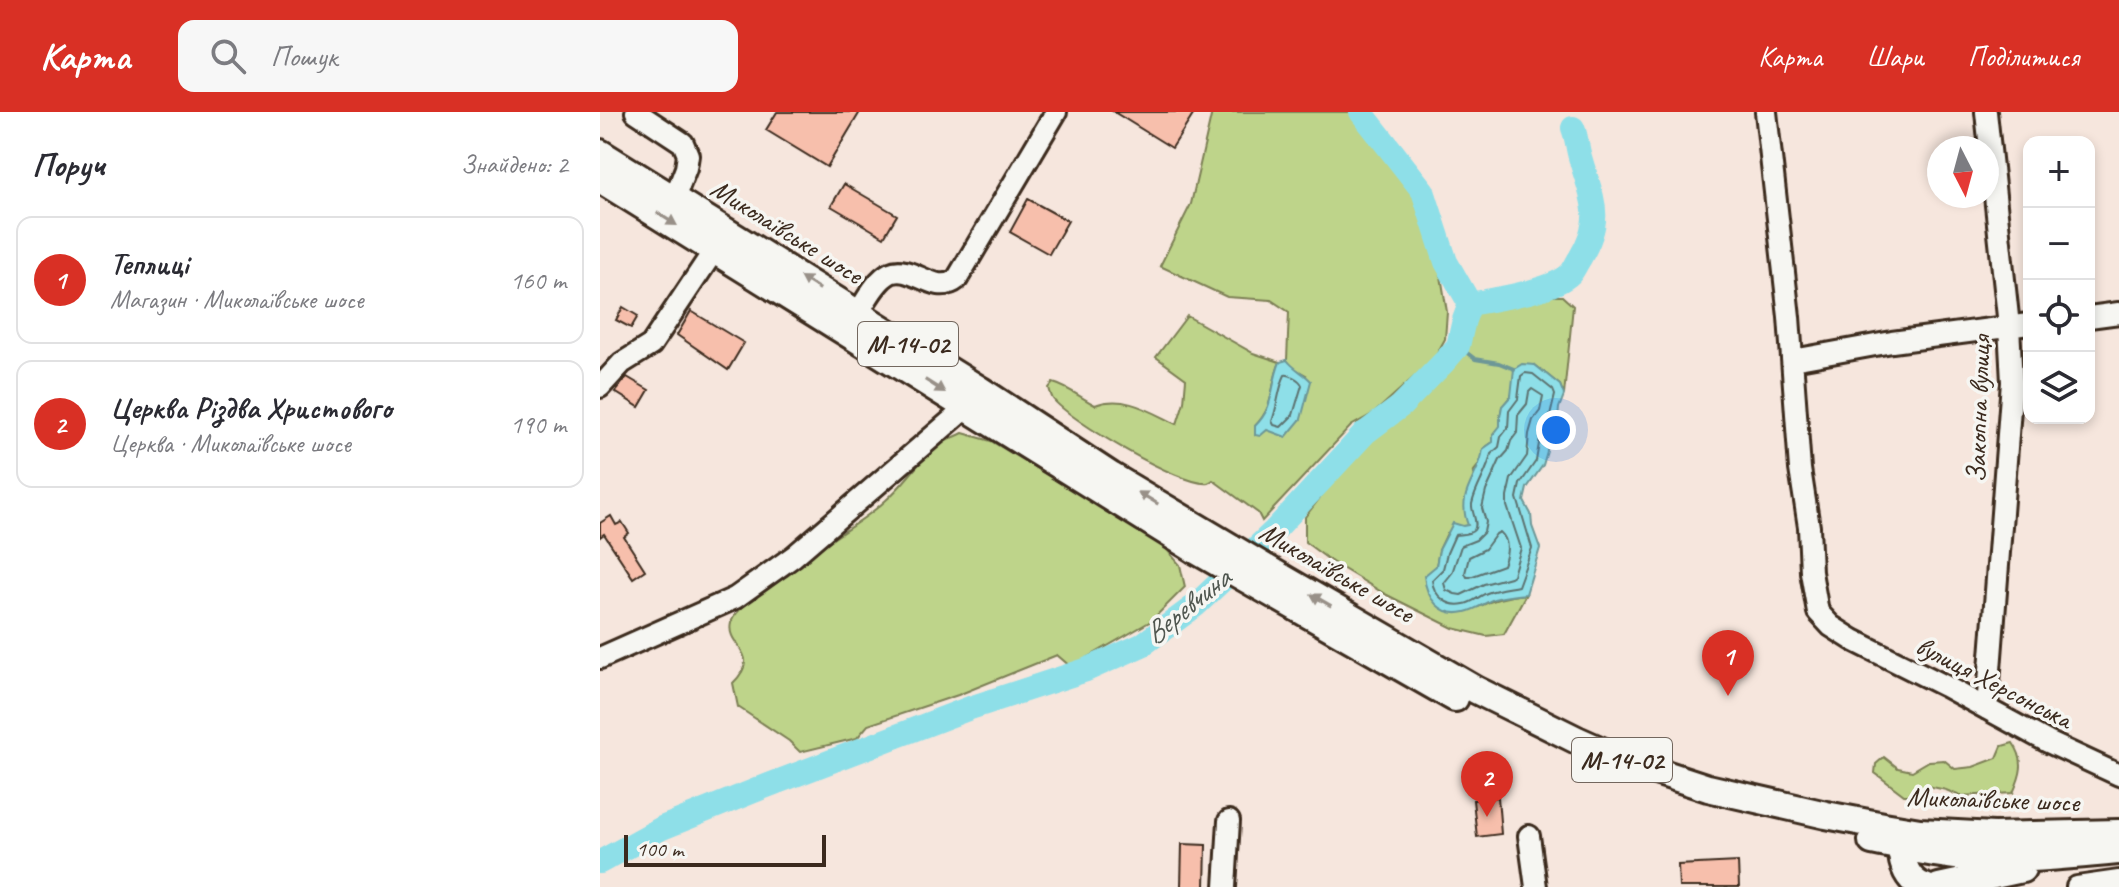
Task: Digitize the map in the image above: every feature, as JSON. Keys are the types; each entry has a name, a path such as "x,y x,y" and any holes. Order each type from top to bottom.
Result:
{"main road":[{"name":"Миколаївське шосе","path":"600,153 980,390 1111,476 1204,543"},
{"name":"Миколаївське шосе","path":"600,179 967,407 1204,543 1469,706 1615,774 1742,813 1902,847 1907,840 1967,845 2109,843"},
{"name":"Миколаївське шосе","path":"1276,586 1577,740 1669,776 1826,815 1920,832 2109,843"},
{"path":"1939,887 2109,843"},
{"path":"1902,847 1905,868 1912,881 1925,887"}],"street":[{"path":"636,112 683,143 688,155 686,168 674,199"},
{"path":"858,313 891,273 902,272 941,285 957,279 1056,112"},
{"path":"1766,112 1793,360 1892,342 2019,325"},
{"name":"Закопна вулиця","path":"1986,112 2019,325 1987,709"},
{"path":"600,387 622,363 651,345 715,249"},
{"path":"2095,316 2119,313"},
{"name":"вулиця Херсонська","path":"1793,360 1800,469 1818,612 1831,626 1886,658 2119,775"},
{"path":"600,658 735,598 794,556 967,407"},
{"path":"1225,887 1229,821"},
{"path":"1529,836 1536,887"},
{"path":"2077,887 2119,881"}],"green space":[{"path":"1212,112 1366,112 1404,161 1439,264 1447,312 1445,339 1434,359 1374,413 1351,426 1262,521 1258,513 1213,480 1208,483 1175,475 1102,436 1063,409 1053,399 1049,388 1053,383 1059,385 1095,405 1117,402 1138,406 1177,424 1184,402 1186,379 1156,357 1187,316 1253,353 1280,362 1269,403 1255,426 1255,434 1306,375 1293,368 1287,360 1289,312 1271,300 1227,297 1160,266 1191,204"},
{"path":"1536,296 1562,296 1573,306 1564,395 1560,385 1535,365 1502,407 1501,426 1493,435 1493,442 1483,449 1482,461 1474,471 1469,525 1447,533 1436,566 1478,607 1501,598 1526,594 1504,634 1486,636 1453,628 1385,594 1332,562 1305,542 1305,517 1352,457 1457,362 1466,345 1465,328 1470,316 1478,310"},
{"path":"963,433 991,441 1162,544 1180,565 1185,587 1151,621 1071,667 1057,655 958,695 868,725 857,738 800,752 789,741 738,707 733,683 745,664 731,631 734,616 816,551 878,508 936,447"},
{"path":"2013,743 2020,756 2021,768 2013,793 1960,796 1928,786 1920,795 1904,795 1875,773 1876,764 1884,757 1898,768 1912,771 1929,761 1944,760 1955,769 1973,767 1997,758 2002,746"}],"water":[{"path":"1287,360 1311,381 1301,419 1286,437 1267,430 1260,436 1255,435 1255,426 1269,404 1280,362"},
{"path":"1522,364 1535,365 1560,385 1564,395 1558,420 1550,427 1543,465 1527,488 1524,501 1531,514 1540,548 1526,594 1494,599 1465,612 1449,612 1432,599 1424,576 1436,566 1439,550 1453,523 1468,525 1464,503 1466,494 1483,449 1493,442 1493,435 1500,426 1502,406 1511,396 1514,369"}],"building":[{"path":"777,112 860,112 827,167 766,130"},
{"path":"1114,112 1195,112 1172,148"},
{"path":"844,184 897,215 884,237 831,206"},
{"path":"1028,199 1068,221 1049,254 1010,232"},
{"path":"623,307 638,316 631,328 616,320"},
{"path":"691,311 744,343 728,370 677,335"},
{"path":"627,377 649,390 639,407 615,392"},
{"path":"611,516 616,525 622,522 629,533 624,537 645,570 633,578 604,534 600,537 600,523"},
{"path":"1498,797 1501,834 1477,837 1473,800"},
{"path":"1182,844 1206,845 1205,887 1181,887"},
{"path":"1738,862 1739,887 1679,887 1678,865"}],"waterway":[{"name":"Веревчина","path":"600,862 662,828 769,785 970,708 1086,670 1142,645 1196,605 1274,531 1365,433 1401,406 1458,346 1470,304 1446,262 1423,191 1361,112"},
{"path":"1470,304 1551,285 1562,280 1574,268 1588,243 1594,208 1573,128"},
{"path":"1458,346 1475,359 1514,369"}],"place":[{"name":"Теплиці","path":"1728,696"},
{"name":"Церква Різдва Христового","path":"1487,817"}]}
